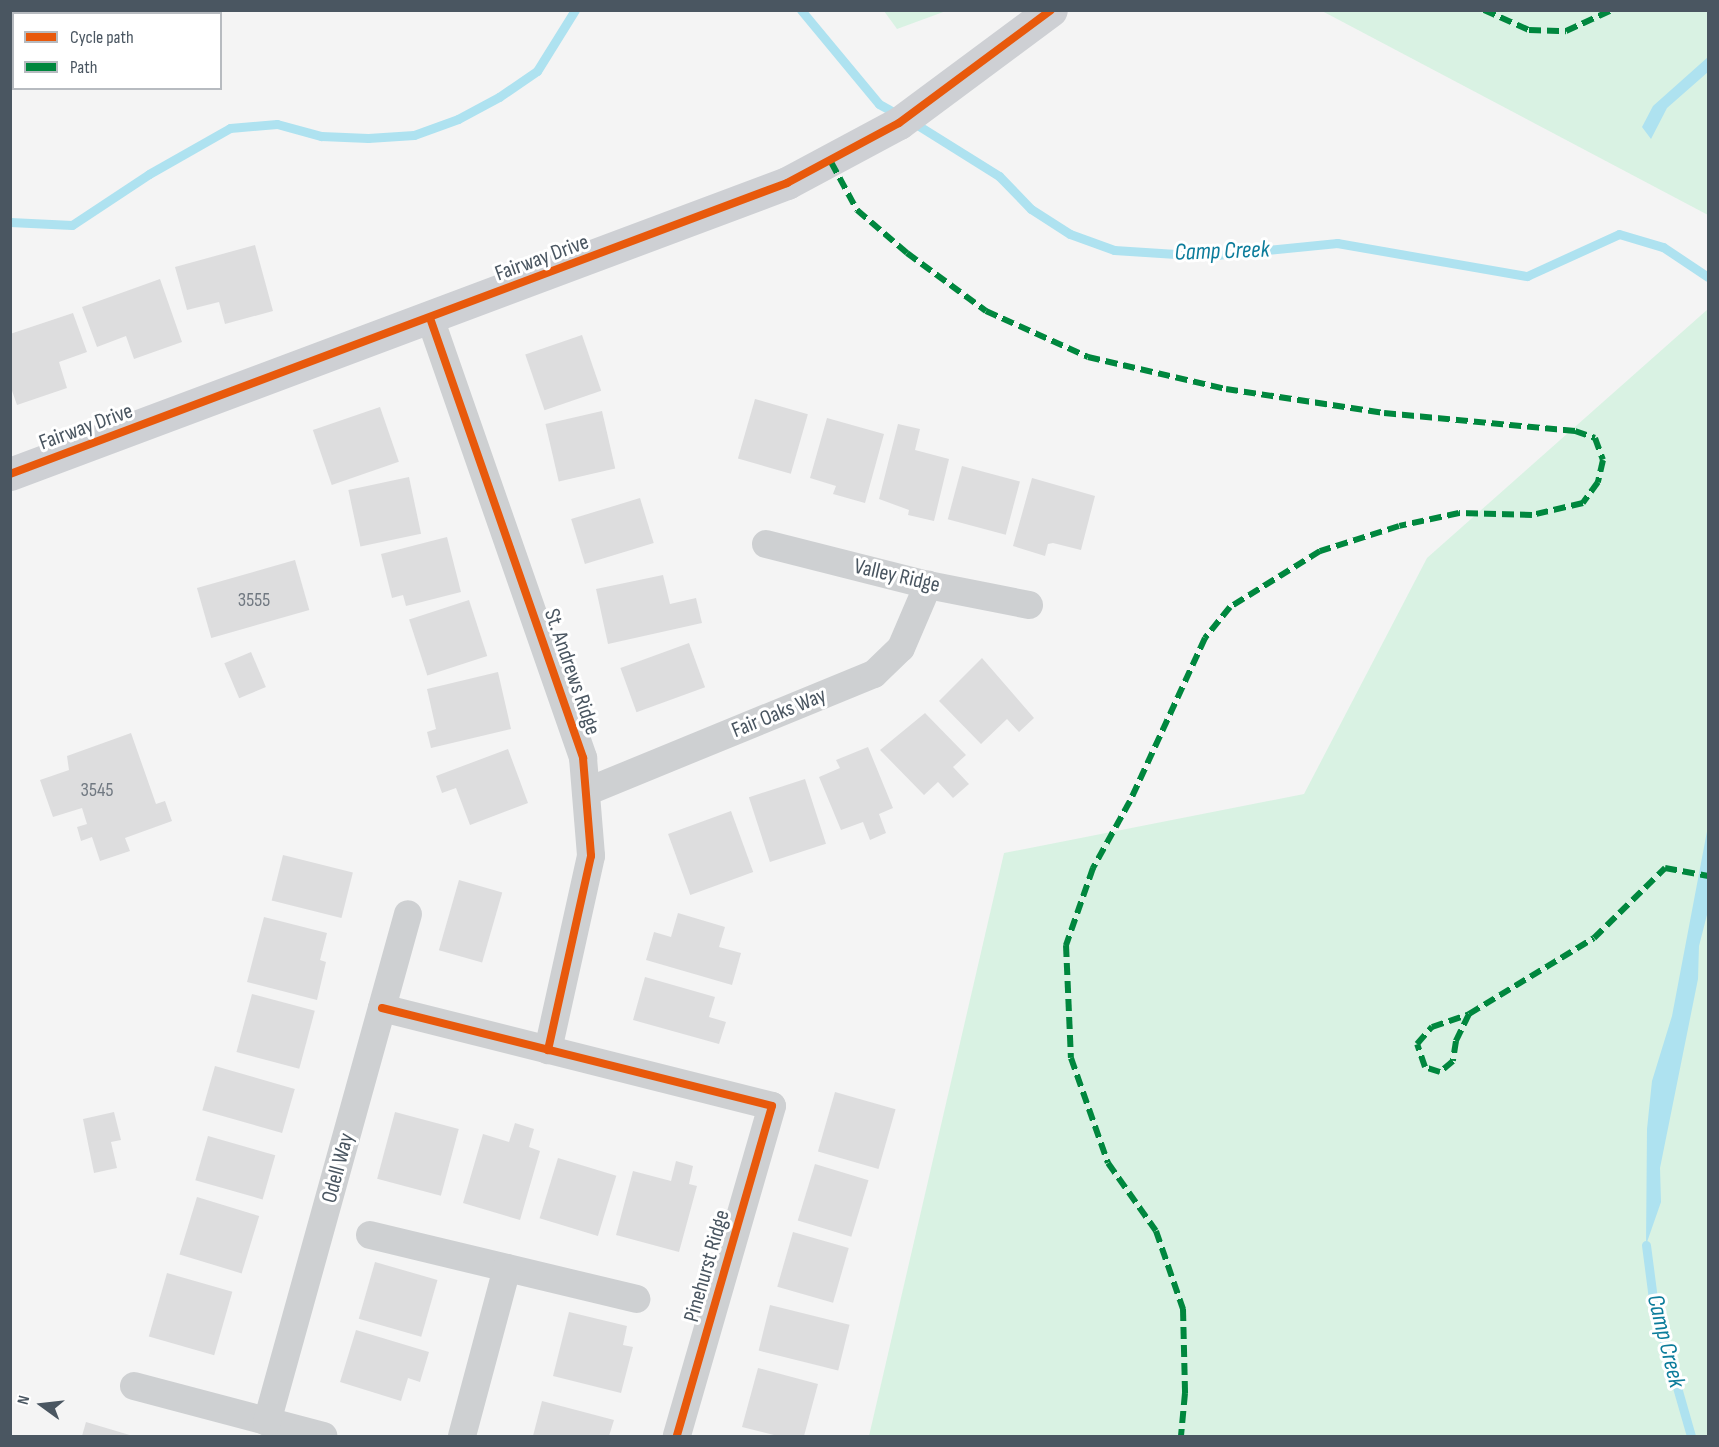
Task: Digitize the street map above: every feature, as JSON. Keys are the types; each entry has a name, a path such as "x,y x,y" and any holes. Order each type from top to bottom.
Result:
{"street":[{"name":"Fairway Drive","path":"10,474 718,212 842,157 971,74 1052,10"},
{"name":"St. Andrews Ridge","path":"430,318 583,758 591,855 548,1050"},
{"name":"Valley Ridge","path":"766,544 928,585 1029,604"},
{"name":"Fair Oaks Way","path":"586,792 874,674 901,648 928,585"},
{"name":"Odell Way","path":"267,1422 408,914"},
{"path":"382,1008 548,1050"},
{"name":"Pinehurst Ridge","path":"548,1050 772,1106 678,1437"},
{"path":"370,1235 636,1299"},
{"path":"462,1437 507,1268"},
{"path":"134,1386 323,1437"}],"green space":[{"path":"884,11 946,11 897,29"},
{"path":"1322,11 1708,11 1708,215"},
{"path":"1708,309 1708,1436 869,1436 1004,853 1304,794 1427,558"}],"water":[{"path":"1708,57 1708,72 1667,108 1651,139 1642,127 1653,106"},
{"name":"Camp Creek","path":"1708,826 1708,911 1699,946 1698,979 1660,1168 1661,1202 1646,1245 1647,1129 1652,1081 1672,1016"}],"building":[{"path":"255,245 273,311 225,324 219,302 187,310 175,267"},
{"path":"160,279 182,342 134,359 126,336 97,347 82,307"},
{"path":"73,313 87,352 59,362 67,388 17,405 10,385 10,334"},
{"path":"582,335 601,391 544,410 525,355"},
{"path":"755,399 808,414 791,474 738,459"},
{"path":"380,407 399,462 332,485 313,430"},
{"path":"602,411 615,468 559,482 545,424"},
{"path":"827,418 884,434 865,503 833,494 836,486 810,478"},
{"path":"898,424 920,429 915,450 949,459 934,521 908,515 909,510 879,499"},
{"path":"962,466 1020,482 1006,535 948,519"},
{"path":"409,477 421,534 360,547 348,490"},
{"path":"1032,478 1095,496 1081,550 1053,543 1048,544 1045,556 1013,546"},
{"path":"640,498 654,543 585,564 571,519"},
{"path":"447,537 461,592 406,606 403,595 392,598 381,554"},
{"path":"295,560 309,610 211,638 197,588"},
{"path":"663,575 670,604 696,598 702,623 608,644 596,589"},
{"path":"469,600 487,656 427,676 409,619"},
{"path":"689,643 705,687 636,712 620,668"},
{"path":"251,652 266,687 239,698 224,663"},
{"path":"982,658 1034,718 1019,732 1007,719 981,744 939,701"},
{"path":"498,672 511,729 431,748 427,732 436,729 427,689"},
{"path":"925,713 966,755 953,767 969,784 953,798 938,782 924,795 880,750"},
{"path":"131,733 156,804 165,801 172,821 125,838 130,851 100,861 92,837 81,841 77,827 87,824 82,808 53,817 40,780 69,770 67,756"},
{"path":"868,747 893,808 879,814 886,833 870,840 863,822 841,830 819,777 840,768 836,760"},
{"path":"508,749 528,803 470,825 456,788 442,793 436,776"},
{"path":"805,779 826,844 770,862 749,797"},
{"path":"731,811 753,872 690,895 668,834"},
{"path":"283,855 353,872 341,918 272,901"},
{"path":"459,880 502,892 482,963 439,950"},
{"path":"678,913 725,927 719,947 741,953 732,985 646,960 654,932 671,937"},
{"path":"264,917 327,933 320,960 326,962 317,1000 247,982"},
{"path":"645,977 715,997 709,1017 726,1022 719,1044 633,1020"},
{"path":"252,994 315,1011 299,1069 236,1052"},
{"path":"215,1066 295,1089 282,1133 202,1110"},
{"path":"835,1092 896,1109 878,1169 818,1152"},
{"path":"114,1112 121,1140 111,1142 117,1168 94,1173 83,1119"},
{"path":"395,1112 459,1129 441,1196 377,1179"},
{"path":"515,1123 534,1129 529,1147 540,1151 520,1220 463,1203 483,1134 509,1142"},
{"path":"208,1136 275,1155 263,1200 195,1180"},
{"path":"558,1158 616,1176 598,1236 540,1218"},
{"path":"676,1161 693,1166 689,1184 697,1186 679,1252 616,1235 633,1171 671,1181"},
{"path":"815,1164 869,1180 851,1237 798,1220"},
{"path":"197,1197 259,1216 242,1273 179,1254"},
{"path":"793,1232 849,1248 833,1303 777,1287"},
{"path":"375,1262 437,1280 421,1337 359,1319"},
{"path":"167,1273 232,1292 214,1355 149,1336"},
{"path":"770,1305 850,1325 838,1370 759,1351"},
{"path":"569,1312 627,1326 623,1345 633,1347 621,1393 553,1376"},
{"path":"356,1330 429,1352 420,1382 408,1378 401,1401 340,1382"},
{"path":"758,1368 818,1384 804,1436 778,1436 742,1427"},
{"path":"542,1401 614,1420 609,1436 533,1436"},
{"path":"86,1422 133,1436 82,1436"}],"waterway":[{"path":"10,222 72,225 149,174 230,128 277,124 321,136 368,138 414,135 458,119 499,97 537,71 575,10"},
{"name":"Camp Creek","path":"801,10 879,104 899,115"},
{"name":"Camp Creek","path":"911,121 999,176 1031,209 1070,234 1114,250 1207,256 1337,243 1527,276 1619,234 1663,247 1708,277"},
{"name":"Camp Creek","path":"1646,1245 1654,1307 1691,1436"}],"marked path":[{"path":"1484,10 1529,30 1566,31 1612,10"},
{"path":"831,162 857,210 907,253 986,311 1088,357 1226,389 1384,413 1575,431 1595,438 1603,460 1598,482 1583,503 1532,515 1459,513 1399,526 1320,551 1230,607 1205,638 1130,801 1093,868 1066,945 1071,1058 1108,1163 1156,1231 1183,1309 1185,1393 1181,1436"},
{"path":"1469,1014 1456,1041 1453,1061 1440,1072 1425,1067 1417,1044 1432,1027 1469,1014 1594,938 1665,868 1708,876"}],"cycle path":[{"path":"10,474 787,183 899,123 1051,10"},
{"path":"430,318 583,758 591,856 548,1050"},
{"path":"382,1008 772,1106 677,1436"}]}
